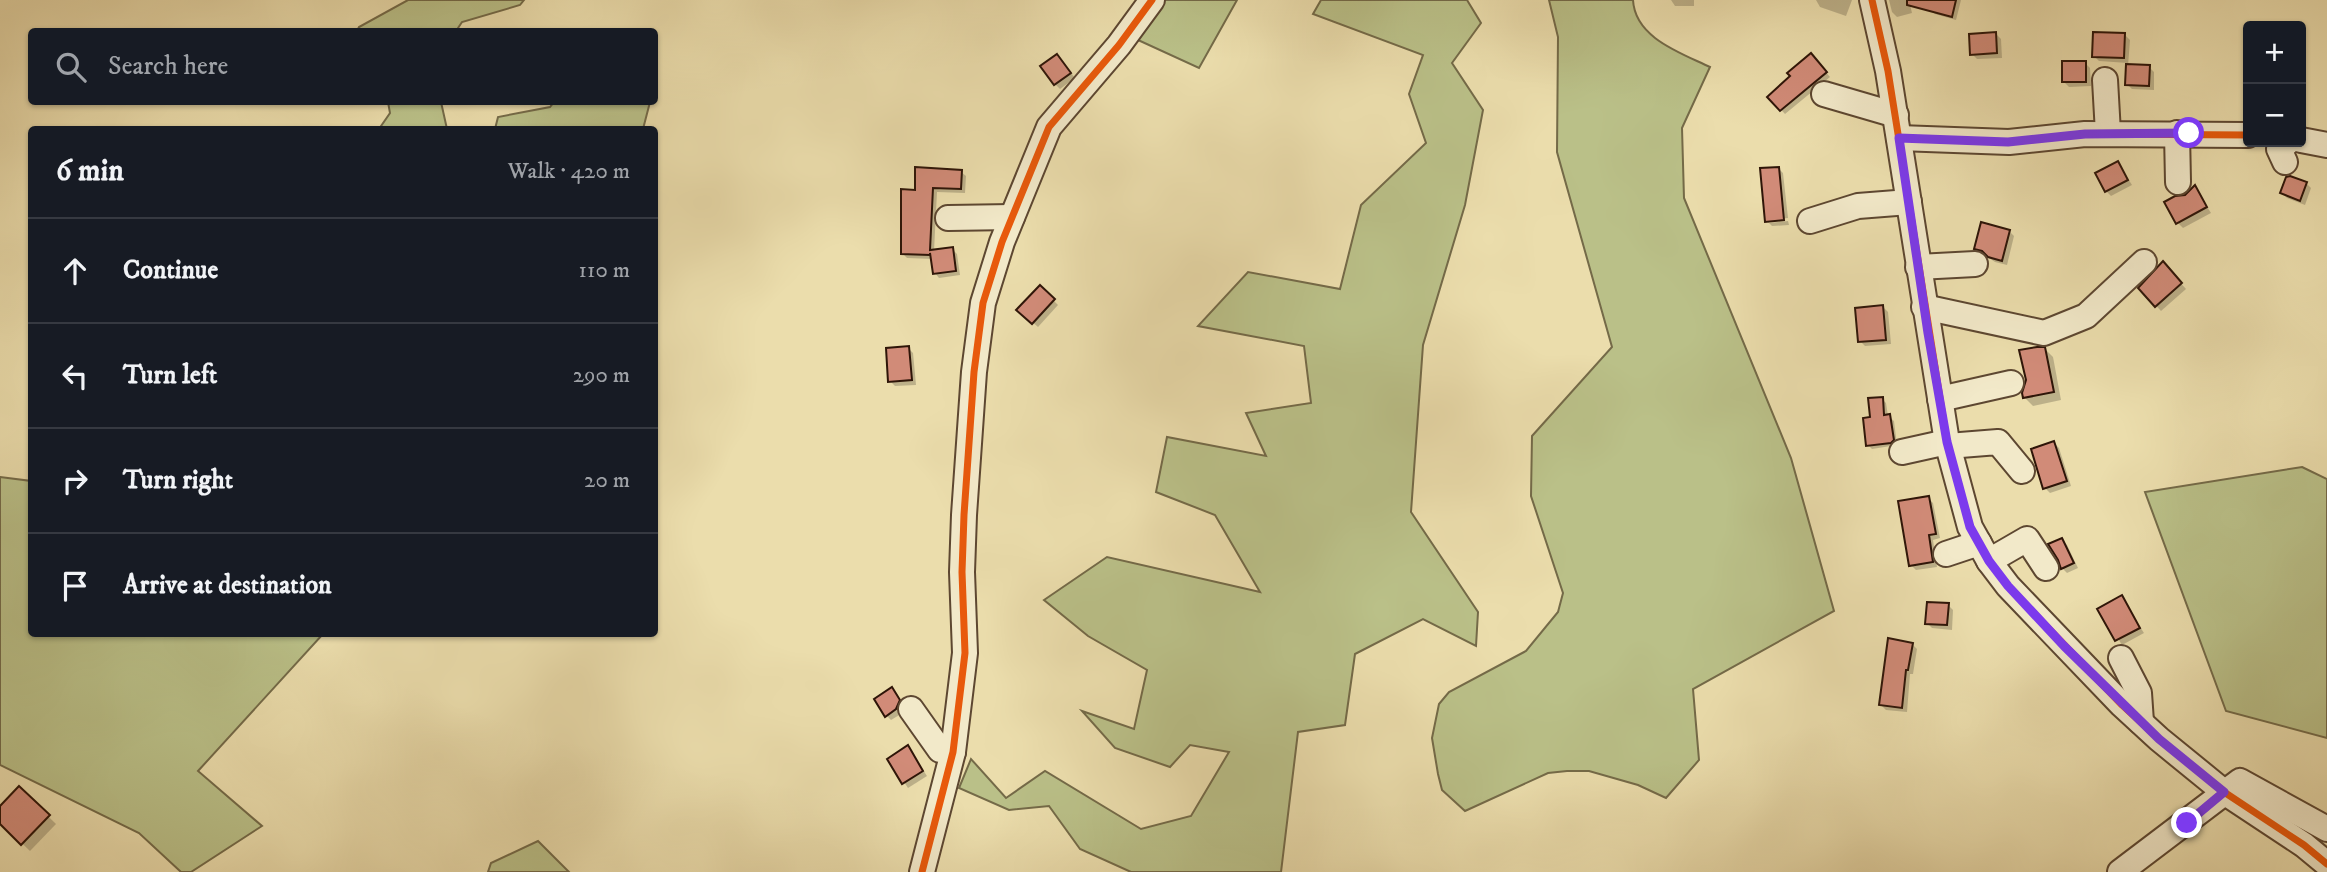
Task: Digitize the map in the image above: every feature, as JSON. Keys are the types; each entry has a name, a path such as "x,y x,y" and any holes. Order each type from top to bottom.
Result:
{"street":[{"path":"922,872 953,752 965,653 962,560 974,372 983,303 1012,216 1049,127 1119,46 1152,0"},
{"path":"1872,0 1898,127 1924,307 1948,444 1970,527 2008,586 2141,722 2224,792 2304,845 2327,864"},
{"path":"2105,80 2108,133"},
{"path":"1824,94 1898,127 2008,142 2108,133 2243,135"},
{"path":"2177,133 2178,182"},
{"path":"2306,141 2327,145"},
{"path":"1811,221 1857,206 1909,202"},
{"path":"948,218 1012,216"},
{"path":"1924,307 2044,333 2087,316 2144,262"},
{"path":"1918,267 1975,264"},
{"path":"1940,398 2011,383"},
{"path":"1902,452 1948,444 1998,442 2022,471"},
{"path":"1946,554 1984,552 2027,540 2046,568"},
{"path":"2122,658 2139,693 2141,722"},
{"path":"911,709 940,750 953,752"},
{"path":"2120,872 2240,781 2327,830"}],"green space":[{"path":"408,0 524,0 520,5 462,22 458,28 359,27"},
{"path":"1162,0 1237,0 1199,68 1138,40"},
{"path":"1321,0 1467,0 1481,23 1452,63 1483,110 1465,205 1423,345 1411,512 1478,612 1476,646 1423,619 1355,654 1345,725 1298,732 1281,872 1131,872 1080,849 1049,806 1009,810 959,788 971,759 1006,798 1045,771 1141,829 1191,816 1229,752 1190,745 1170,767 1115,748 1082,711 1134,729 1147,670 1088,636 1044,600 1107,557 1260,592 1215,515 1156,492 1167,437 1266,456 1246,413 1311,403 1304,346 1198,326 1248,272 1340,289 1361,205 1426,143 1409,94 1423,55 1313,14"},
{"path":"1549,0 1633,0 1642,25 1651,34 1673,50 1710,67 1682,128 1684,198 1791,458 1834,611 1693,689 1699,760 1666,798 1638,785 1589,771 1567,771 1548,773 1465,811 1442,790 1438,774 1432,738 1439,704 1449,692 1526,651 1558,612 1563,593 1531,496 1532,436 1612,347 1557,152 1558,37"},
{"path":"389,105 442,105 446,126 381,126 390,113"},
{"path":"649,105 644,126 496,126 498,117 550,107"},
{"path":"2302,467 2327,479 2327,738 2226,711 2145,492"},
{"path":"0,477 28,481 28,637 320,637 198,771 262,826 191,872 181,872 139,833 0,765"},
{"path":"538,841 569,872 488,872 491,863"}],"building":[{"path":"1907,0 1956,0 1952,17 1907,5"},
{"path":"1996,32 1997,53 1970,55 1969,34"},
{"path":"2093,32 2125,33 2124,58 2092,57"},
{"path":"1811,53 1827,72 1780,111 1767,97 1790,76 1787,73"},
{"path":"1057,54 1071,73 1054,85 1040,66"},
{"path":"2062,61 2086,61 2086,82 2062,82"},
{"path":"2126,64 2150,65 2149,86 2125,85"},
{"path":"2118,161 2128,180 2105,192 2095,173"},
{"path":"915,167 962,170 961,189 933,188 930,250 953,247 956,271 933,274 930,253 901,254 901,189 915,190"},
{"path":"1779,167 1784,220 1765,222 1760,168"},
{"path":"2286,177 2307,182 2300,201 2280,193"},
{"path":"2195,185 2207,207 2176,224 2164,202 2175,196 2185,195"},
{"path":"1981,222 2010,230 2002,261 1974,249"},
{"path":"2163,261 2182,283 2155,307 2138,288"},
{"path":"1040,285 1055,299 1032,324 1016,310"},
{"path":"1883,305 1886,340 1858,342 1855,308"},
{"path":"909,346 912,380 888,382 886,348"},
{"path":"2045,347 2054,392 2023,398 2026,380 2019,350"},
{"path":"1883,397 1884,415 1890,414 1894,440 1891,443 1866,446 1863,418 1870,417 1868,398"},
{"path":"2054,441 2067,481 2043,489 2031,449"},
{"path":"1929,496 1936,534 1929,535 1933,562 1909,566 1898,501"},
{"path":"2062,538 2074,563 2061,569 2048,544"},
{"path":"2122,595 2140,628 2115,641 2097,609"},
{"path":"1927,602 1949,603 1947,625 1925,624"},
{"path":"1888,638 1913,643 1906,670 1902,708 1879,705"},
{"path":"892,687 900,700 896,709 885,717 874,699"},
{"path":"908,745 923,771 902,784 887,759"},
{"path":"19,786 50,815 21,845 0,824 0,806"}],"cycle path":[{"path":"922,872 953,752 965,653 962,572 964,515 974,372 983,303 1002,242 1049,127 1119,45 1152,0"},
{"path":"1872,0 1888,71 1947,442 1970,527 1989,561 2008,586 2122,705 2224,792 2304,845 2327,864"},
{"path":"1899,138 2009,142 2085,134 2243,135"}],"route":[{"path":"2187,823 2224,792 2159,739 2064,646 2008,586 1989,561 1970,527 1947,442 1899,138 2008,142 2085,134 2189,133"}]}
